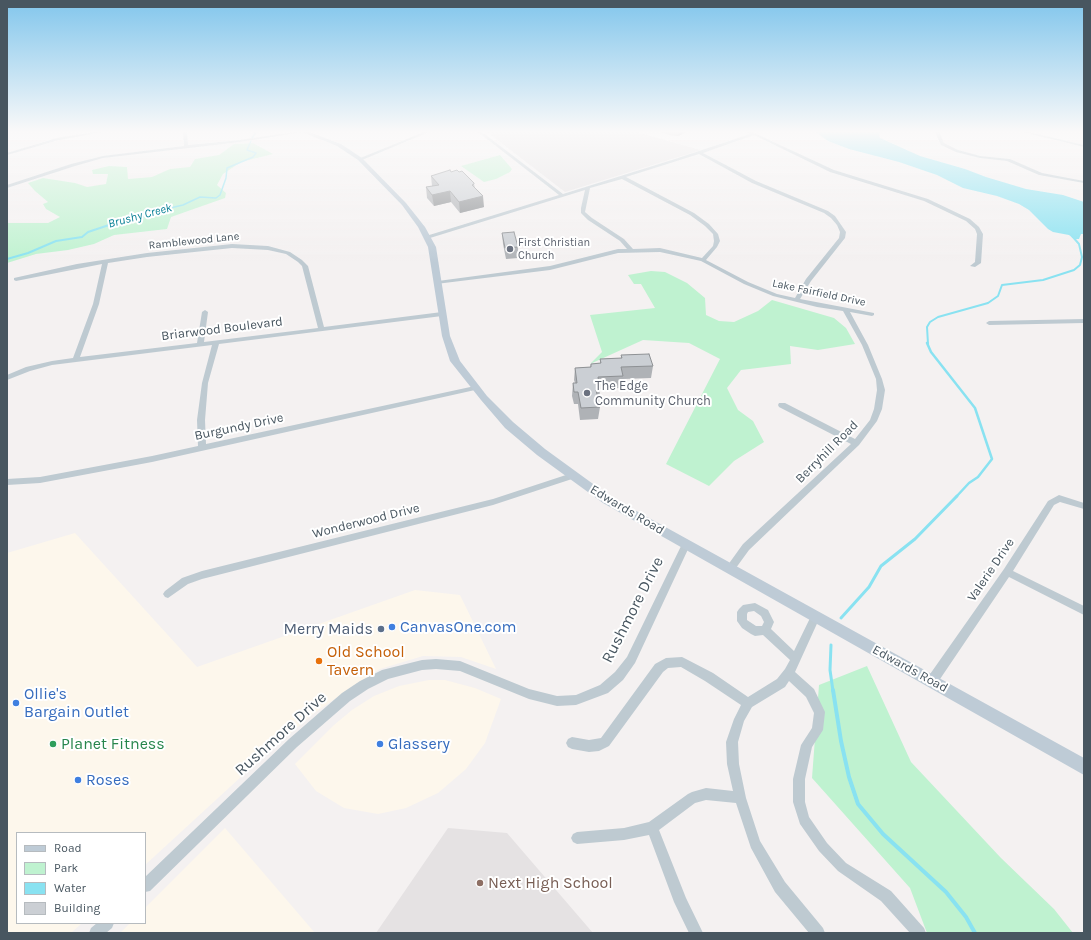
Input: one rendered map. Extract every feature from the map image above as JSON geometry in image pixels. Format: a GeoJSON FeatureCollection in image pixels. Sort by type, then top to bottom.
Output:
{"type":"FeatureCollection","features":[{"type":"Feature","properties":{"kind":"street"},"geometry":{"type":"LineString","coordinates":[[7,187],[41,176]]}},
{"type":"Feature","properties":{"kind":"street","name":"Edwards Road"},"geometry":{"type":"LineString","coordinates":[[376,176],[404,204],[428,237],[432,247],[442,314],[450,351],[461,370],[475,388],[524,439],[572,476],[607,500],[1084,767]]}},
{"type":"Feature","properties":{"kind":"street"},"geometry":{"type":"LineString","coordinates":[[537,176],[562,195]]}},
{"type":"Feature","properties":{"kind":"street"},"geometry":{"type":"LineString","coordinates":[[428,237],[626,176]]}},
{"type":"Feature","properties":{"kind":"street"},"geometry":{"type":"LineString","coordinates":[[743,176],[826,212],[840,225],[843,232],[842,238],[808,280],[797,300]]}},
{"type":"Feature","properties":{"kind":"street"},"geometry":{"type":"LineString","coordinates":[[850,176],[926,200],[972,223],[979,231],[978,263],[973,266]]}},
{"type":"Feature","properties":{"kind":"street"},"geometry":{"type":"LineString","coordinates":[[1051,176],[1084,182]]}},
{"type":"Feature","properties":{"kind":"street"},"geometry":{"type":"LineString","coordinates":[[622,177],[692,214],[707,225],[715,234],[717,241],[704,260]]}},
{"type":"Feature","properties":{"kind":"street"},"geometry":{"type":"LineString","coordinates":[[588,188],[583,212],[590,219],[622,240],[631,250]]}},
{"type":"Feature","properties":{"kind":"street","name":"Ramblewood Lane"},"geometry":{"type":"LineString","coordinates":[[16,279],[147,255],[232,246],[256,246],[283,251],[295,257],[305,266],[322,328]]}},
{"type":"Feature","properties":{"kind":"street","name":"Lake Fairfield Drive"},"geometry":{"type":"LineString","coordinates":[[438,282],[550,268],[604,254],[647,249],[668,251],[704,260],[757,288],[775,295],[845,310],[872,314]]}},
{"type":"Feature","properties":{"kind":"street"},"geometry":{"type":"LineString","coordinates":[[76,360],[96,304],[105,262]]}},
{"type":"Feature","properties":{"kind":"street","name":"Berryhill Road"},"geometry":{"type":"LineString","coordinates":[[730,569],[746,547],[856,443],[873,421],[878,409],[880,383],[865,345],[845,310]]}},
{"type":"Feature","properties":{"kind":"street"},"geometry":{"type":"LineString","coordinates":[[200,344],[206,312]]}},
{"type":"Feature","properties":{"kind":"street","name":"Briarwood Boulevard"},"geometry":{"type":"LineString","coordinates":[[7,378],[45,364],[442,314]]}},
{"type":"Feature","properties":{"kind":"street"},"geometry":{"type":"LineString","coordinates":[[989,323],[1084,321]]}},
{"type":"Feature","properties":{"kind":"street"},"geometry":{"type":"LineString","coordinates":[[202,447],[201,420],[205,383],[216,342]]}},
{"type":"Feature","properties":{"kind":"street","name":"Burgundy Drive"},"geometry":{"type":"LineString","coordinates":[[7,482],[34,481],[152,459],[475,388]]}},
{"type":"Feature","properties":{"kind":"street"},"geometry":{"type":"LineString","coordinates":[[782,404],[856,443]]}},
{"type":"Feature","properties":{"kind":"street","name":"Wonderwood Drive"},"geometry":{"type":"LineString","coordinates":[[168,594],[185,581],[202,575],[493,502],[572,476]]}},
{"type":"Feature","properties":{"kind":"street","name":"Valerie Drive"},"geometry":{"type":"LineString","coordinates":[[932,681],[1007,572],[1051,503],[1059,498],[1084,506]]}},
{"type":"Feature","properties":{"kind":"street","name":"Rushmore Drive"},"geometry":{"type":"LineString","coordinates":[[146,885],[302,735],[346,697],[364,685],[386,674],[422,665],[436,664],[460,666],[529,694],[557,701],[576,700],[604,689],[619,676],[631,660],[686,545]]}},
{"type":"Feature","properties":{"kind":"street"},"geometry":{"type":"LineString","coordinates":[[1007,572],[1084,611]]}},
{"type":"Feature","properties":{"kind":"street"},"geometry":{"type":"LineString","coordinates":[[814,617],[794,658],[789,673],[781,683],[748,703],[739,718],[732,742],[733,764],[740,798],[755,844],[780,887],[818,933]]}},
{"type":"Feature","properties":{"kind":"street"},"geometry":{"type":"LineString","coordinates":[[765,630],[794,658]]}},
{"type":"Feature","properties":{"kind":"street"},"geometry":{"type":"LineString","coordinates":[[572,743],[589,746],[599,745],[605,742],[659,668],[666,663],[682,662],[748,703]]}},
{"type":"Feature","properties":{"kind":"street"},"geometry":{"type":"LineString","coordinates":[[789,673],[810,693],[820,712],[817,730],[807,745],[799,779],[799,802],[804,820],[823,847],[842,867],[886,896],[919,933]]}},
{"type":"Feature","properties":{"kind":"street"},"geometry":{"type":"LineString","coordinates":[[577,838],[624,834],[652,828],[692,798],[706,794],[740,798]]}},
{"type":"Feature","properties":{"kind":"street"},"geometry":{"type":"LineString","coordinates":[[652,828],[681,902],[696,933]]}},
{"type":"Feature","properties":{"kind":"street"},"geometry":{"type":"LineString","coordinates":[[96,933],[106,924]]}},
{"type":"Feature","properties":{"kind":"shaded area"},"geometry":{"type":"Polygon","coordinates":[[[544,176],[617,176],[565,192],[544,176]]]}},
{"type":"Feature","properties":{"kind":"shaded area"},"geometry":{"type":"Polygon","coordinates":[[[75,533],[197,667],[415,590],[460,595],[496,669],[461,657],[423,656],[380,669],[313,714],[267,753],[146,864],[146,832],[16,832],[16,924],[81,924],[71,933],[7,933],[7,553],[75,533]]]}},
{"type":"Feature","properties":{"kind":"shaded area"},"geometry":{"type":"Polygon","coordinates":[[[429,680],[445,680],[475,688],[501,699],[485,743],[466,769],[438,793],[406,808],[378,814],[344,808],[316,791],[295,764],[334,725],[352,710],[374,696],[399,686],[429,680]]]}},
{"type":"Feature","properties":{"kind":"shaded area"},"geometry":{"type":"Polygon","coordinates":[[[225,828],[315,933],[120,933],[129,924],[146,924],[146,907],[225,828]]]}},
{"type":"Feature","properties":{"kind":"shaded area","name":"Next High School"},"geometry":{"type":"Polygon","coordinates":[[[448,828],[507,833],[593,933],[376,933],[448,828]]]}},
{"type":"Feature","properties":{"kind":"green space"},"geometry":{"type":"Polygon","coordinates":[[[108,176],[128,176],[128,179],[222,176],[217,185],[226,193],[225,198],[171,217],[167,229],[114,235],[94,244],[68,250],[36,254],[7,263],[7,223],[48,223],[60,217],[46,209],[43,204],[48,202],[28,183],[43,178],[75,183],[87,187],[106,184],[108,176]]]}},
{"type":"Feature","properties":{"kind":"green space"},"geometry":{"type":"Polygon","coordinates":[[[475,176],[502,176],[496,179],[484,182],[475,176]]]}},
{"type":"Feature","properties":{"kind":"green space"},"geometry":{"type":"Polygon","coordinates":[[[651,271],[665,272],[687,283],[705,298],[706,315],[719,321],[734,322],[758,311],[772,300],[834,318],[846,328],[855,344],[818,350],[790,346],[791,364],[741,370],[727,388],[738,410],[753,421],[764,442],[734,461],[709,486],[666,464],[720,359],[689,343],[643,340],[590,364],[602,352],[590,315],[655,308],[641,284],[634,284],[628,275],[651,271]]]}},
{"type":"Feature","properties":{"kind":"green space"},"geometry":{"type":"Polygon","coordinates":[[[867,666],[911,762],[1001,858],[1054,909],[1073,933],[927,933],[910,888],[812,778],[819,685],[867,666]]]}},
{"type":"Feature","properties":{"kind":"water"},"geometry":{"type":"Polygon","coordinates":[[[939,176],[983,176],[1026,189],[1063,195],[1084,202],[1084,234],[1081,234],[1079,239],[1074,239],[1069,235],[1053,232],[1029,210],[1019,204],[997,196],[963,188],[939,176]]]}},
{"type":"Feature","properties":{"kind":"building"},"geometry":{"type":"Polygon","coordinates":[[[431,176],[467,176],[474,183],[472,185],[483,196],[459,202],[450,191],[432,195],[426,187],[439,185],[431,176]]]}},
{"type":"Feature","properties":{"kind":"building"},"geometry":{"type":"Polygon","coordinates":[[[514,232],[518,247],[505,248],[502,233],[514,232]]]}},
{"type":"Feature","properties":{"kind":"building"},"geometry":{"type":"Polygon","coordinates":[[[649,354],[653,366],[621,367],[623,376],[598,377],[600,390],[596,390],[600,407],[581,408],[578,392],[574,392],[573,383],[577,383],[575,368],[591,367],[591,364],[601,363],[600,359],[622,358],[621,355],[649,354]]]}},
{"type":"Feature","properties":{"kind":"waterway","name":"Brushy Creek"},"geometry":{"type":"LineString","coordinates":[[111,224],[143,217],[153,212],[183,205],[200,197],[216,198],[220,195],[226,176]]}},
{"type":"Feature","properties":{"kind":"waterway","name":"Brushy Creek"},"geometry":{"type":"LineString","coordinates":[[7,259],[28,253],[56,241],[82,237],[88,232],[111,224]]}},
{"type":"Feature","properties":{"kind":"waterway"},"geometry":{"type":"LineString","coordinates":[[928,344],[927,327],[930,322],[938,317],[988,303],[998,296],[1002,285],[1043,280],[1074,270],[1080,265],[1082,257],[1079,244],[1072,236]]}},
{"type":"Feature","properties":{"kind":"waterway"},"geometry":{"type":"LineString","coordinates":[[927,343],[931,352],[975,408],[992,459],[978,477],[969,483],[956,497]]}},
{"type":"Feature","properties":{"kind":"waterway"},"geometry":{"type":"LineString","coordinates":[[841,618],[869,587],[881,566],[915,539],[957,496]]}},
{"type":"Feature","properties":{"kind":"waterway"},"geometry":{"type":"LineString","coordinates":[[831,645],[830,670],[833,691]]}},
{"type":"Feature","properties":{"kind":"waterway"},"geometry":{"type":"LineString","coordinates":[[833,690],[841,741],[849,777],[858,804],[883,834],[946,892],[966,917],[975,933]]}},
{"type":"Feature","properties":{"kind":"place","name":"First Christian Church"},"geometry":{"type":"Point","coordinates":[510,249]}},
{"type":"Feature","properties":{"kind":"place","name":"The Edge Community Church"},"geometry":{"type":"Point","coordinates":[587,393]}},
{"type":"Feature","properties":{"kind":"place","name":"CanvasOne.com"},"geometry":{"type":"Point","coordinates":[392,627]}},
{"type":"Feature","properties":{"kind":"place","name":"Merry Maids"},"geometry":{"type":"Point","coordinates":[381,629]}},
{"type":"Feature","properties":{"kind":"place","name":"Old School Tavern"},"geometry":{"type":"Point","coordinates":[319,661]}},
{"type":"Feature","properties":{"kind":"place","name":"Ollie's Bargain Outlet"},"geometry":{"type":"Point","coordinates":[16,703]}},
{"type":"Feature","properties":{"kind":"place","name":"Planet Fitness"},"geometry":{"type":"Point","coordinates":[53,744]}},
{"type":"Feature","properties":{"kind":"place","name":"Glassery"},"geometry":{"type":"Point","coordinates":[380,744]}},
{"type":"Feature","properties":{"kind":"place","name":"Roses"},"geometry":{"type":"Point","coordinates":[78,780]}},
{"type":"Feature","properties":{"kind":"place","name":"Next High School"},"geometry":{"type":"Point","coordinates":[480,883]}}]}
